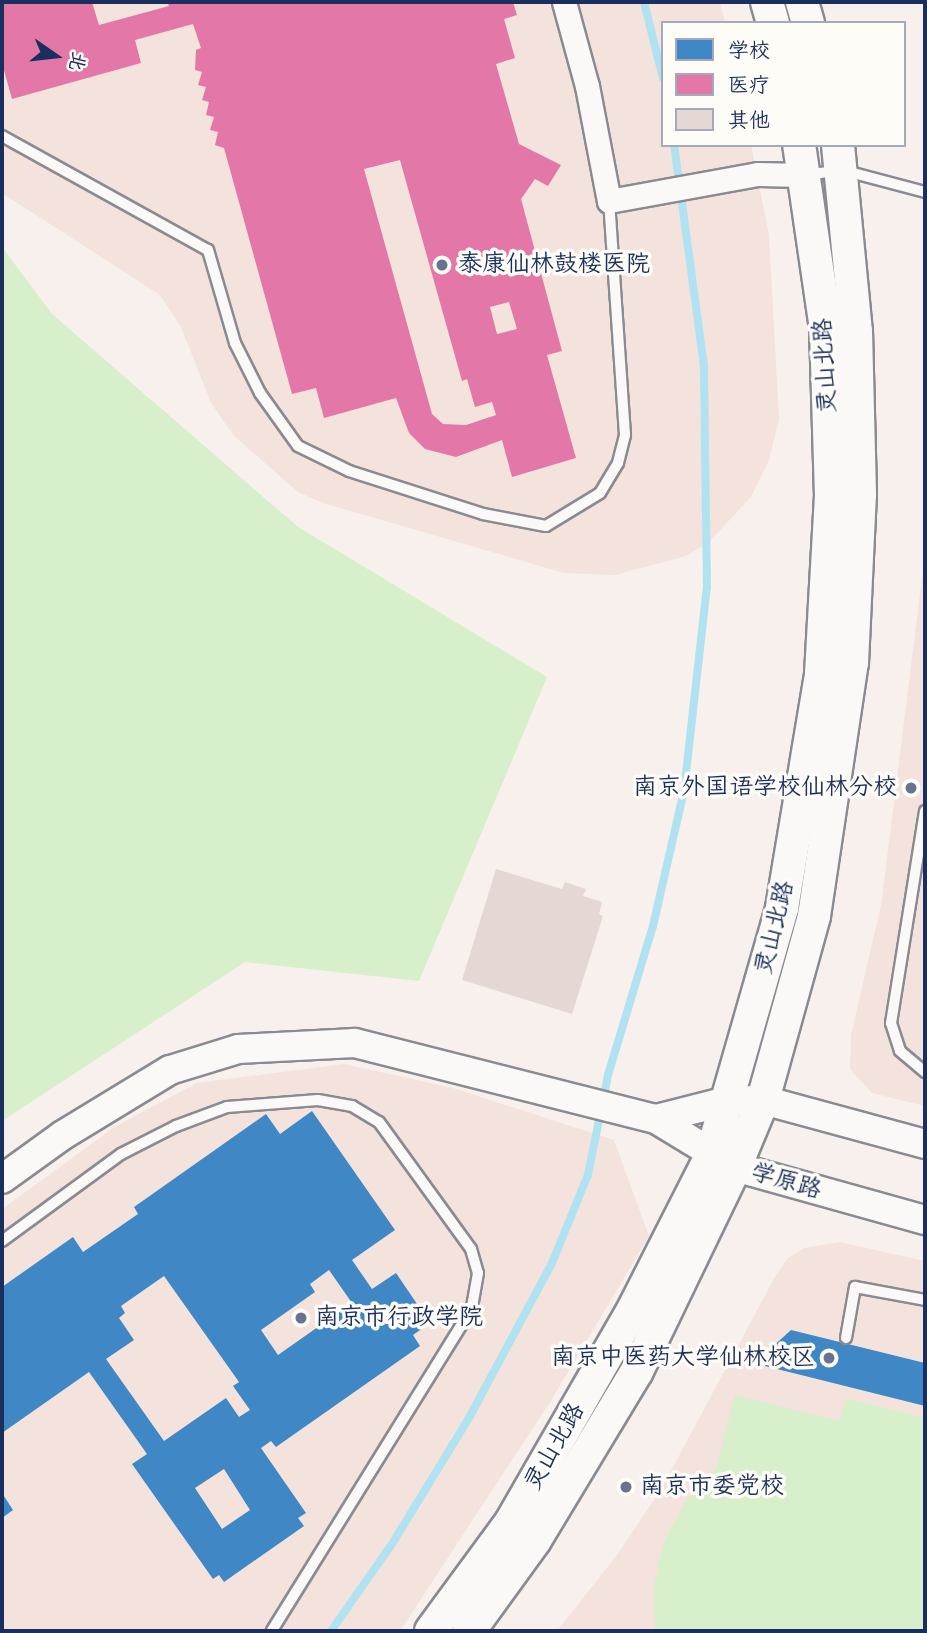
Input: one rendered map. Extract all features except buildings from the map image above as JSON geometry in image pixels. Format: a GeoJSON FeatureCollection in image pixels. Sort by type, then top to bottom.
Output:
{"type":"FeatureCollection","features":[{"type":"Feature","properties":{"kind":"main road"},"geometry":{"type":"LineString","coordinates":[[767,2],[772,21]]}},
{"type":"Feature","properties":{"kind":"main road"},"geometry":{"type":"LineString","coordinates":[[802,2],[807,21]]}},
{"type":"Feature","properties":{"kind":"main road","name":"灵山北路"},"geometry":{"type":"LineString","coordinates":[[431,1631],[512,1522],[635,1306],[762,1100],[814,916],[852,663],[860,494],[856,332],[840,157]]}},
{"type":"Feature","properties":{"kind":"main road","name":"灵山北路"},"geometry":{"type":"LineString","coordinates":[[469,1631],[589,1456],[637,1371],[723,1162],[727,1101],[782,908],[821,674],[831,497],[826,329],[802,160]]}},
{"type":"Feature","properties":{"kind":"street"},"geometry":{"type":"LineString","coordinates":[[564,2],[587,86],[609,201],[758,174],[802,160]]}},
{"type":"Feature","properties":{"kind":"street","name":"学原路"},"geometry":{"type":"LineString","coordinates":[[2,1179],[63,1135],[170,1070],[238,1049],[355,1042],[656,1119],[723,1162],[925,1220]]}},
{"type":"Feature","properties":{"kind":"street","name":"学原路"},"geometry":{"type":"LineString","coordinates":[[656,1119],[727,1101],[762,1100],[925,1144]]}},
{"type":"Feature","properties":{"kind":"lane"},"geometry":{"type":"LineString","coordinates":[[2,136],[208,250],[235,343],[260,393],[298,446],[349,471],[483,514],[546,526],[600,493],[618,463],[625,435],[609,201]]}},
{"type":"Feature","properties":{"kind":"lane"},"geometry":{"type":"LineString","coordinates":[[802,160],[840,157],[925,192]]}},
{"type":"Feature","properties":{"kind":"lane"},"geometry":{"type":"LineString","coordinates":[[925,811],[891,1023],[900,1051],[925,1072]]}},
{"type":"Feature","properties":{"kind":"lane"},"geometry":{"type":"LineString","coordinates":[[2,1241],[121,1154],[176,1126],[227,1107],[318,1100],[352,1106],[379,1122],[457,1228],[476,1261],[478,1286],[472,1308],[272,1631]]}},
{"type":"Feature","properties":{"kind":"lane"},"geometry":{"type":"LineString","coordinates":[[846,1339],[855,1287],[925,1300]]}},
{"type":"Feature","properties":{"kind":"shaded area","name":"泰康仙林鼓楼医院"},"geometry":{"type":"Polygon","coordinates":[[[2,2],[720,2],[725,21],[661,21],[661,147],[751,147],[769,235],[779,419],[769,460],[751,497],[709,542],[686,556],[615,575],[564,573],[323,503],[298,492],[234,436],[211,403],[181,327],[160,295],[2,193],[2,2]]]}},
{"type":"Feature","properties":{"kind":"shaded area","name":"南京外国语学校仙林分校"},"geometry":{"type":"Polygon","coordinates":[[[925,553],[925,1106],[872,1093],[850,1069],[851,1035],[881,905],[925,553]]]}},
{"type":"Feature","properties":{"kind":"shaded area","name":"南京市行政学院"},"geometry":{"type":"Polygon","coordinates":[[[344,1064],[453,1088],[614,1140],[649,1236],[552,1399],[400,1631],[2,1631],[2,1209],[116,1126],[197,1083],[344,1064]]]}},
{"type":"Feature","properties":{"kind":"shaded area","name":"南京中医药大学仙林校区"},"geometry":{"type":"Polygon","coordinates":[[[840,1242],[925,1261],[925,1631],[557,1631],[617,1555],[660,1491],[776,1275],[788,1258],[804,1248],[840,1242]]]}},
{"type":"Feature","properties":{"kind":"green space"},"geometry":{"type":"Polygon","coordinates":[[[2,247],[52,314],[298,527],[547,677],[419,981],[245,962],[2,1121],[2,247]]]}},
{"type":"Feature","properties":{"kind":"green space"},"geometry":{"type":"Polygon","coordinates":[[[735,1395],[840,1421],[846,1398],[925,1418],[925,1631],[655,1631],[654,1585],[664,1542],[685,1502],[716,1469],[735,1395]]]}},
{"type":"Feature","properties":{"kind":"waterway"},"geometry":{"type":"LineString","coordinates":[[644,2],[661,70]]}},
{"type":"Feature","properties":{"kind":"waterway"},"geometry":{"type":"LineString","coordinates":[[331,1631],[392,1544],[470,1416],[552,1263],[588,1175],[608,1075],[653,926],[684,791],[707,587],[704,366],[674,147]]}},
{"type":"Feature","properties":{"kind":"place","name":"泰康仙林鼓楼医院"},"geometry":{"type":"Point","coordinates":[442,265]}},
{"type":"Feature","properties":{"kind":"place","name":"南京外国语学校仙林分校"},"geometry":{"type":"Point","coordinates":[911,788]}},
{"type":"Feature","properties":{"kind":"place","name":"南京市行政学院"},"geometry":{"type":"Point","coordinates":[301,1318]}},
{"type":"Feature","properties":{"kind":"place","name":"南京中医药大学仙林校区"},"geometry":{"type":"Point","coordinates":[829,1358]}},
{"type":"Feature","properties":{"kind":"place","name":"南京市委党校"},"geometry":{"type":"Point","coordinates":[626,1487]}}]}
